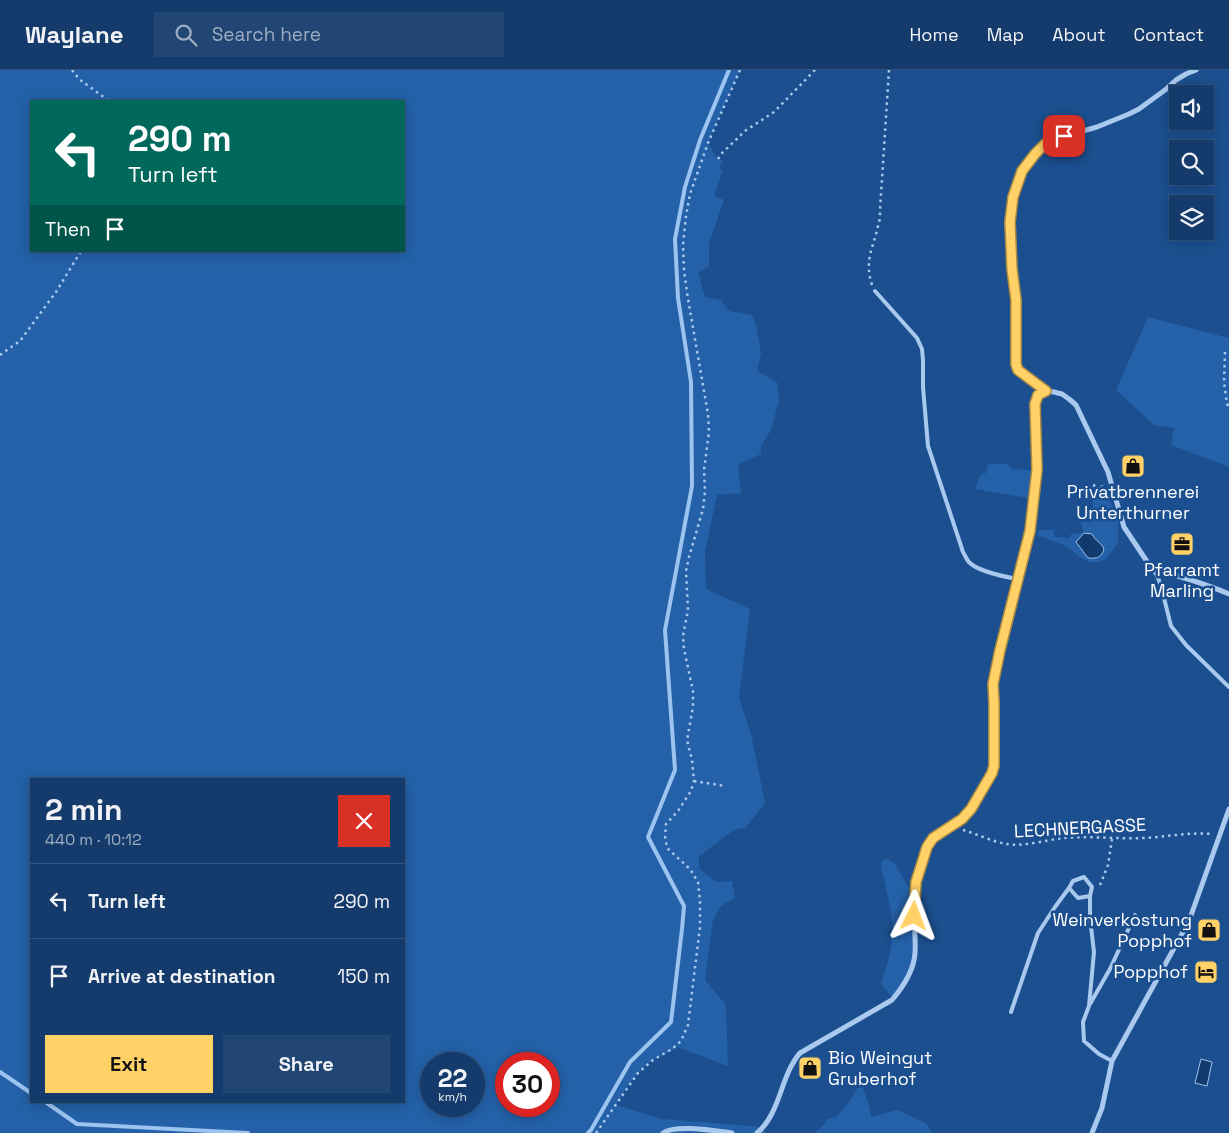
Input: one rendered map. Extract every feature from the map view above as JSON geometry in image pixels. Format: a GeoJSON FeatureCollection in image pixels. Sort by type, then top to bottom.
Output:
{"type":"FeatureCollection","features":[{"type":"Feature","properties":{"kind":"street"},"geometry":{"type":"LineString","coordinates":[[1196,70],[1176,80],[1165,90],[1130,114],[1097,127],[1048,141],[1022,171],[1013,197],[1010,222],[1012,269],[1016,300],[1016,364],[1018,370],[1046,391],[1062,394],[1076,405],[1108,472],[1124,527],[1152,569],[1186,577],[1229,594]]}},
{"type":"Feature","properties":{"kind":"street"},"geometry":{"type":"LineString","coordinates":[[757,1133],[765,1126],[794,1061],[800,1053],[892,1000],[903,988],[910,974],[915,955],[914,916],[916,882],[927,847],[933,838],[962,819],[971,809],[992,773],[994,766],[993,684],[1030,531],[1037,470],[1035,404],[1038,395],[1046,391]]}},
{"type":"Feature","properties":{"kind":"street"},"geometry":{"type":"LineString","coordinates":[[1092,1133],[1102,1108],[1112,1061],[1189,920],[1229,809]]}},
{"type":"Feature","properties":{"kind":"street"},"geometry":{"type":"LineString","coordinates":[[663,1133],[684,1128],[732,1133]]}},
{"type":"Feature","properties":{"kind":"lane"},"geometry":{"type":"LineString","coordinates":[[875,291],[917,338],[922,349],[928,446],[963,552],[970,563],[979,569],[1017,579]]}},
{"type":"Feature","properties":{"kind":"lane"},"geometry":{"type":"LineString","coordinates":[[1152,569],[1160,586],[1171,626],[1186,645],[1229,687]]}},
{"type":"Feature","properties":{"kind":"lane"},"geometry":{"type":"LineString","coordinates":[[1011,1012],[1038,933],[1074,881],[1084,877],[1092,887],[1090,918],[1094,952],[1089,1006]]}},
{"type":"Feature","properties":{"kind":"lane"},"geometry":{"type":"LineString","coordinates":[[1069,888],[1078,898],[1090,896]]}},
{"type":"Feature","properties":{"kind":"lane"},"geometry":{"type":"LineString","coordinates":[[1112,1061],[1099,1054],[1084,1041],[1083,1022],[1089,1006],[1110,969],[1135,915]]}},
{"type":"Feature","properties":{"kind":"path"},"geometry":{"type":"LineString","coordinates":[[72,70],[79,79],[108,100]]}},
{"type":"Feature","properties":{"kind":"path"},"geometry":{"type":"LineString","coordinates":[[596,1133],[638,1073],[681,1041],[688,1025],[700,926],[698,882],[690,869],[667,848],[665,836],[666,824],[678,811],[694,781],[692,760],[687,740],[693,707],[693,691],[683,636],[688,610],[686,571],[703,509],[705,491],[704,470],[709,432],[708,414],[684,271],[683,245],[690,194],[708,143],[740,70]]}},
{"type":"Feature","properties":{"kind":"path"},"geometry":{"type":"LineString","coordinates":[[718,159],[745,131],[774,112],[815,70]]}},
{"type":"Feature","properties":{"kind":"path"},"geometry":{"type":"LineString","coordinates":[[875,291],[868,268],[868,258],[878,226],[880,210],[889,70]]}},
{"type":"Feature","properties":{"kind":"path"},"geometry":{"type":"LineString","coordinates":[[0,356],[20,341],[56,292],[80,252]]}},
{"type":"Feature","properties":{"kind":"path"},"geometry":{"type":"LineString","coordinates":[[1225,352],[1224,382],[1229,407]]}},
{"type":"Feature","properties":{"kind":"path"},"geometry":{"type":"LineString","coordinates":[[1093,485],[1102,489]]}},
{"type":"Feature","properties":{"kind":"path"},"geometry":{"type":"LineString","coordinates":[[694,781],[724,786]]}},
{"type":"Feature","properties":{"kind":"path","name":"LECHNERGASSE"},"geometry":{"type":"LineString","coordinates":[[952,826],[1007,844],[1093,836],[1112,839],[1211,834]]}},
{"type":"Feature","properties":{"kind":"path"},"geometry":{"type":"LineString","coordinates":[[1090,896],[1099,888],[1108,865],[1112,839]]}},
{"type":"Feature","properties":{"kind":"shaded area"},"geometry":{"type":"Polygon","coordinates":[[[0,70],[740,70],[708,143],[718,159],[723,161],[719,169],[723,170],[714,196],[724,200],[709,244],[709,267],[698,272],[705,297],[721,300],[729,311],[752,315],[756,325],[761,353],[757,371],[777,382],[779,401],[771,430],[761,446],[761,454],[738,465],[741,493],[717,495],[705,552],[706,589],[750,609],[739,698],[751,734],[765,803],[745,828],[734,830],[699,856],[699,868],[716,882],[732,881],[735,898],[721,906],[713,920],[705,980],[726,1005],[728,1066],[677,1047],[647,1064],[632,1080],[616,1105],[662,1119],[765,1127],[765,1133],[0,1133],[0,70]]]}},
{"type":"Feature","properties":{"kind":"shaded area"},"geometry":{"type":"Polygon","coordinates":[[[1148,317],[1229,338],[1229,467],[1171,445],[1174,428],[1154,425],[1116,390],[1148,317]]]}},
{"type":"Feature","properties":{"kind":"shaded area"},"geometry":{"type":"Polygon","coordinates":[[[988,464],[1007,464],[1013,469],[1037,470],[1034,499],[975,489],[981,474],[986,473],[988,464]]]}},
{"type":"Feature","properties":{"kind":"shaded area"},"geometry":{"type":"Polygon","coordinates":[[[1105,488],[1118,522],[1118,543],[1107,558],[1100,562],[1089,562],[1078,556],[1068,547],[1037,536],[1038,530],[1053,530],[1055,537],[1070,538],[1071,534],[1084,533],[1081,522],[1093,522],[1093,490],[1105,488]]]}},
{"type":"Feature","properties":{"kind":"shaded area"},"geometry":{"type":"Polygon","coordinates":[[[1084,533],[1092,534],[1103,547],[1103,552],[1099,557],[1088,558],[1076,542],[1084,533]]]}},
{"type":"Feature","properties":{"kind":"shaded area"},"geometry":{"type":"Polygon","coordinates":[[[885,859],[895,864],[915,898],[915,935],[910,974],[893,999],[881,983],[890,953],[892,938],[888,895],[881,868],[882,861],[885,859]]]}},
{"type":"Feature","properties":{"kind":"shaded area"},"geometry":{"type":"Polygon","coordinates":[[[1201,1059],[1212,1062],[1207,1086],[1195,1083],[1201,1059]]]}},
{"type":"Feature","properties":{"kind":"shaded area"},"geometry":{"type":"Polygon","coordinates":[[[857,1088],[863,1088],[871,1117],[897,1110],[926,1123],[932,1133],[815,1133],[827,1119],[837,1116],[850,1101],[857,1088]]]}},
{"type":"Feature","properties":{"kind":"waterway"},"geometry":{"type":"LineString","coordinates":[[588,1133],[630,1062],[671,1022],[684,906],[648,837],[675,770],[665,630],[692,486],[691,382],[678,298],[675,239],[685,187],[700,140],[729,70]]}},
{"type":"Feature","properties":{"kind":"waterway"},"geometry":{"type":"LineString","coordinates":[[0,1072],[30,1092]]}},
{"type":"Feature","properties":{"kind":"waterway"},"geometry":{"type":"LineString","coordinates":[[47,1103],[77,1124],[248,1133]]}},
{"type":"Feature","properties":{"kind":"place","name":"Privatbrennerei Unterthurner"},"geometry":{"type":"Point","coordinates":[1133,466]}},
{"type":"Feature","properties":{"kind":"place","name":"Pfarramt Marling"},"geometry":{"type":"Point","coordinates":[1182,544]}},
{"type":"Feature","properties":{"kind":"place","name":"Weinverkostung Popphof"},"geometry":{"type":"Point","coordinates":[1209,930]}},
{"type":"Feature","properties":{"kind":"place","name":"Popphof"},"geometry":{"type":"Point","coordinates":[1206,972]}},
{"type":"Feature","properties":{"kind":"place","name":"Bio Weingut Gruberhof"},"geometry":{"type":"Point","coordinates":[810,1068]}},
{"type":"Feature","properties":{"kind":"route"},"geometry":{"type":"LineString","coordinates":[[914,916],[916,882],[927,847],[933,838],[962,819],[971,809],[992,773],[994,766],[993,684],[1017,579],[1029,539],[1037,470],[1035,404],[1038,395],[1046,391],[1018,370],[1016,364],[1016,300],[1012,269],[1010,222],[1013,197],[1022,171],[1048,141],[1064,136]]}}]}
